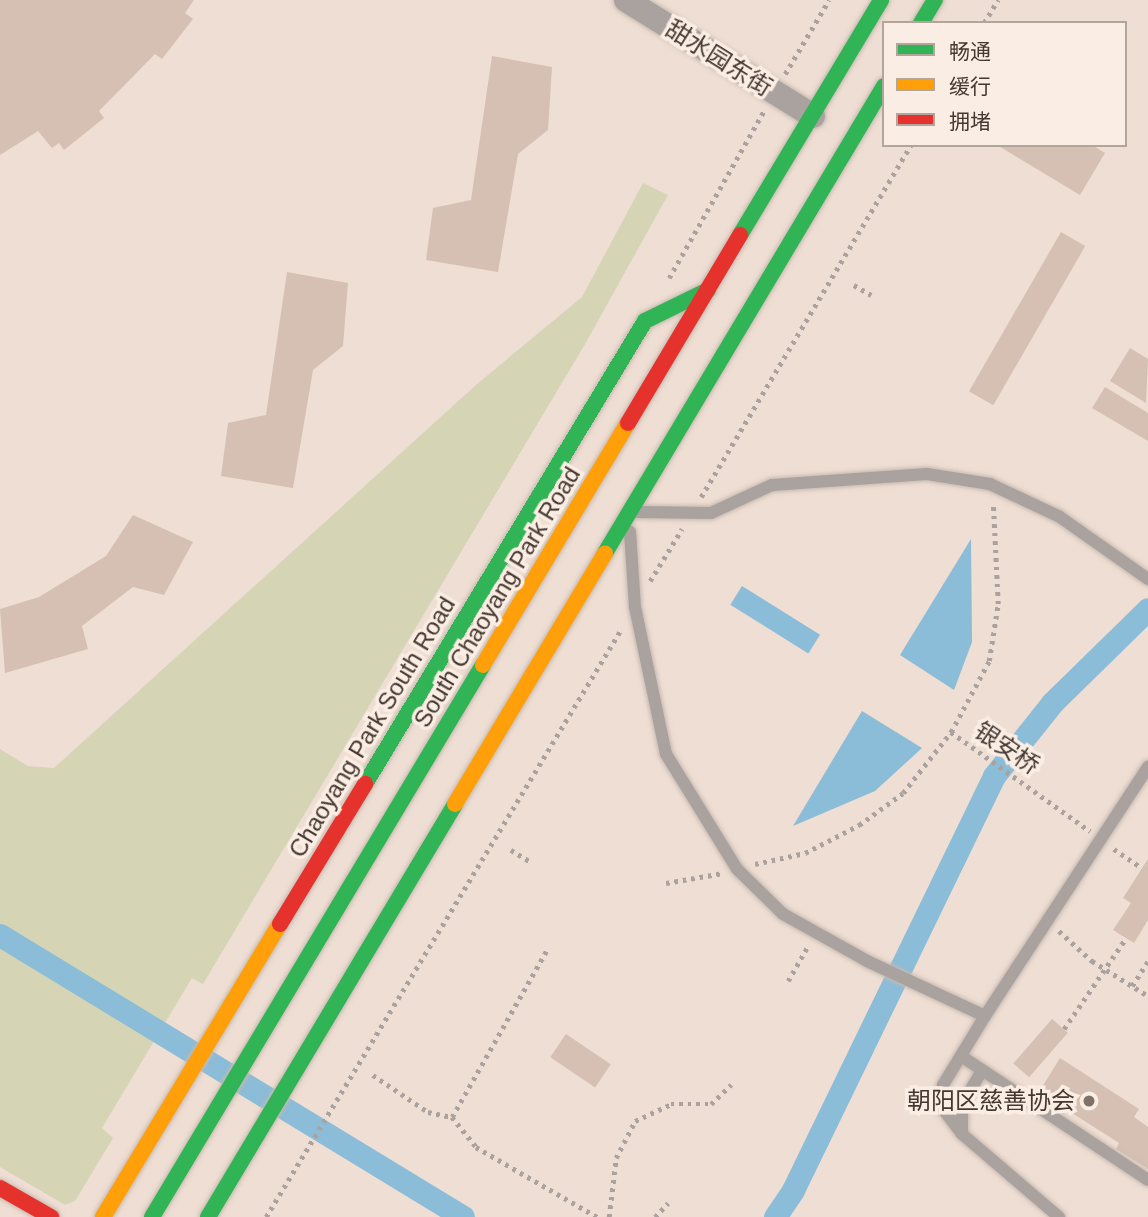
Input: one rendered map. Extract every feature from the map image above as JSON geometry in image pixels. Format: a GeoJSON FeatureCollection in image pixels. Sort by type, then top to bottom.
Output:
{"type":"FeatureCollection","features":[{"type":"Feature","properties":{"kind":"main road","name":"South Chaoyang Park Road"},"geometry":{"type":"LineString","coordinates":[[152,1217],[881,0]]}},
{"type":"Feature","properties":{"kind":"main road"},"geometry":{"type":"LineString","coordinates":[[922,21],[935,0]]}},
{"type":"Feature","properties":{"kind":"main road"},"geometry":{"type":"LineString","coordinates":[[208,1217],[882,89]]}},
{"type":"Feature","properties":{"kind":"main road","name":"Chaoyang Park South Road"},"geometry":{"type":"LineString","coordinates":[[103,1217],[645,321],[708,290]]}},
{"type":"Feature","properties":{"kind":"main road"},"geometry":{"type":"LineString","coordinates":[[0,1188],[45,1215]]}},
{"type":"Feature","properties":{"kind":"street","name":"甜水园东街"},"geometry":{"type":"LineString","coordinates":[[626,0],[813,116]]}},
{"type":"Feature","properties":{"kind":"lane"},"geometry":{"type":"LineString","coordinates":[[985,1016],[867,961],[783,914],[737,869],[666,754],[635,607],[629,512],[711,513],[772,485],[844,476],[927,474],[990,484],[1060,517],[1134,564],[1148,579]]}},
{"type":"Feature","properties":{"kind":"lane"},"geometry":{"type":"LineString","coordinates":[[1059,1217],[962,1135],[940,1105],[943,1085],[1148,767]]}},
{"type":"Feature","properties":{"kind":"lane"},"geometry":{"type":"LineString","coordinates":[[961,1056],[1148,1180]]}},
{"type":"Feature","properties":{"kind":"lane"},"geometry":{"type":"LineString","coordinates":[[962,1135],[962,1104],[982,1071]]}},
{"type":"Feature","properties":{"kind":"path"},"geometry":{"type":"LineString","coordinates":[[665,285],[829,0]]}},
{"type":"Feature","properties":{"kind":"path"},"geometry":{"type":"LineString","coordinates":[[985,21],[998,0]]}},
{"type":"Feature","properties":{"kind":"path"},"geometry":{"type":"LineString","coordinates":[[854,285],[871,295]]}},
{"type":"Feature","properties":{"kind":"path"},"geometry":{"type":"LineString","coordinates":[[666,883],[805,853],[859,825],[902,793],[951,732],[989,661],[999,546],[990,484]]}},
{"type":"Feature","properties":{"kind":"path","name":"银安桥"},"geometry":{"type":"LineString","coordinates":[[951,732],[1044,794]]}},
{"type":"Feature","properties":{"kind":"path"},"geometry":{"type":"LineString","coordinates":[[511,850],[529,861]]}},
{"type":"Feature","properties":{"kind":"path"},"geometry":{"type":"LineString","coordinates":[[1048,920],[1107,971],[1148,996]]}},
{"type":"Feature","properties":{"kind":"path"},"geometry":{"type":"LineString","coordinates":[[788,981],[815,932]]}},
{"type":"Feature","properties":{"kind":"path"},"geometry":{"type":"LineString","coordinates":[[1064,1029],[1107,971],[1126,938]]}},
{"type":"Feature","properties":{"kind":"path"},"geometry":{"type":"LineString","coordinates":[[452,1116],[548,948]]}},
{"type":"Feature","properties":{"kind":"path"},"geometry":{"type":"LineString","coordinates":[[1132,986],[1148,961]]}},
{"type":"Feature","properties":{"kind":"path"},"geometry":{"type":"LineString","coordinates":[[266,1217],[352,1075]]}},
{"type":"Feature","properties":{"kind":"path"},"geometry":{"type":"LineString","coordinates":[[373,1075],[428,1112],[452,1116],[476,1147],[597,1217]]}},
{"type":"Feature","properties":{"kind":"path"},"geometry":{"type":"LineString","coordinates":[[609,1217],[616,1158],[635,1121],[671,1104],[711,1104],[731,1085]]}},
{"type":"Feature","properties":{"kind":"path"},"geometry":{"type":"LineString","coordinates":[[655,1217],[668,1203]]}},
{"type":"Feature","properties":{"kind":"green space"},"geometry":{"type":"Polygon","coordinates":[[[643,183],[668,195],[584,346],[203,984],[192,978],[102,1128],[113,1138],[75,1201],[65,1205],[0,1167],[0,749],[28,766],[54,768],[477,384],[582,297],[643,183]]]}},
{"type":"Feature","properties":{"kind":"water"},"geometry":{"type":"Polygon","coordinates":[[[971,539],[972,642],[954,690],[900,655],[971,539]]]}},
{"type":"Feature","properties":{"kind":"water"},"geometry":{"type":"Polygon","coordinates":[[[742,586],[820,635],[808,653],[730,605],[742,586]]]}},
{"type":"Feature","properties":{"kind":"water"},"geometry":{"type":"Polygon","coordinates":[[[862,711],[922,748],[875,791],[793,826],[862,711]]]}},
{"type":"Feature","properties":{"kind":"building"},"geometry":{"type":"Polygon","coordinates":[[[0,0],[194,0],[185,13],[193,19],[162,59],[155,54],[99,111],[104,118],[64,150],[59,143],[52,148],[38,131],[0,155],[0,0]]]}},
{"type":"Feature","properties":{"kind":"building"},"geometry":{"type":"Polygon","coordinates":[[[492,56],[552,67],[548,130],[518,154],[498,272],[426,260],[433,208],[471,200],[492,56]]]}},
{"type":"Feature","properties":{"kind":"building"},"geometry":{"type":"Polygon","coordinates":[[[1000,147],[1095,147],[1105,153],[1080,195],[1000,147]]]}},
{"type":"Feature","properties":{"kind":"building"},"geometry":{"type":"Polygon","coordinates":[[[1061,232],[1085,246],[993,405],[969,391],[1061,232]]]}},
{"type":"Feature","properties":{"kind":"building"},"geometry":{"type":"Polygon","coordinates":[[[287,272],[348,283],[343,346],[313,370],[293,488],[221,476],[228,423],[266,415],[287,272]]]}},
{"type":"Feature","properties":{"kind":"building"},"geometry":{"type":"Polygon","coordinates":[[[1130,348],[1148,359],[1146,403],[1110,381],[1130,348]]]}},
{"type":"Feature","properties":{"kind":"building"},"geometry":{"type":"Polygon","coordinates":[[[1105,387],[1148,413],[1148,441],[1092,408],[1105,387]]]}},
{"type":"Feature","properties":{"kind":"building"},"geometry":{"type":"Polygon","coordinates":[[[133,515],[193,542],[164,595],[133,587],[82,626],[88,649],[5,673],[0,609],[39,597],[106,556],[133,515]]]}},
{"type":"Feature","properties":{"kind":"building"},"geometry":{"type":"Polygon","coordinates":[[[1148,859],[1148,920],[1134,943],[1113,930],[1131,903],[1123,898],[1148,859]]]}},
{"type":"Feature","properties":{"kind":"building"},"geometry":{"type":"Polygon","coordinates":[[[1052,1019],[1068,1033],[1029,1077],[1013,1064],[1052,1019]]]}},
{"type":"Feature","properties":{"kind":"building"},"geometry":{"type":"Polygon","coordinates":[[[566,1034],[611,1064],[595,1087],[550,1057],[566,1034]]]}},
{"type":"Feature","properties":{"kind":"building","name":"朝阳区慈善协会"},"geometry":{"type":"Polygon","coordinates":[[[1060,1058],[1139,1109],[1134,1117],[1148,1127],[1148,1169],[1116,1149],[1119,1143],[1039,1092],[1060,1058]]]}},
{"type":"Feature","properties":{"kind":"waterway"},"geometry":{"type":"LineString","coordinates":[[775,1217],[793,1190],[994,776],[1052,703],[1148,609]]}},
{"type":"Feature","properties":{"kind":"waterway"},"geometry":{"type":"LineString","coordinates":[[0,935],[463,1217]]}},
{"type":"Feature","properties":{"kind":"traffic: fast"},"geometry":{"type":"LineString","coordinates":[[740,235],[881,0]]}},
{"type":"Feature","properties":{"kind":"traffic: fast"},"geometry":{"type":"LineString","coordinates":[[922,21],[935,0]]}},
{"type":"Feature","properties":{"kind":"traffic: fast"},"geometry":{"type":"LineString","coordinates":[[605,553],[882,89]]}},
{"type":"Feature","properties":{"kind":"traffic: fast"},"geometry":{"type":"LineString","coordinates":[[365,784],[645,321],[708,290]]}},
{"type":"Feature","properties":{"kind":"traffic: fast"},"geometry":{"type":"LineString","coordinates":[[152,1217],[483,665]]}},
{"type":"Feature","properties":{"kind":"traffic: fast"},"geometry":{"type":"LineString","coordinates":[[208,1217],[455,804]]}},
{"type":"Feature","properties":{"kind":"traffic: slow"},"geometry":{"type":"LineString","coordinates":[[483,665],[628,423]]}},
{"type":"Feature","properties":{"kind":"traffic: slow"},"geometry":{"type":"LineString","coordinates":[[455,804],[605,553]]}},
{"type":"Feature","properties":{"kind":"traffic: slow"},"geometry":{"type":"LineString","coordinates":[[103,1217],[280,924]]}},
{"type":"Feature","properties":{"kind":"traffic: jam"},"geometry":{"type":"LineString","coordinates":[[628,423],[740,235]]}},
{"type":"Feature","properties":{"kind":"traffic: jam"},"geometry":{"type":"LineString","coordinates":[[280,924],[365,784]]}},
{"type":"Feature","properties":{"kind":"traffic: jam"},"geometry":{"type":"LineString","coordinates":[[0,1188],[51,1217]]}},
{"type":"Feature","properties":{"kind":"place","name":"朝阳区慈善协会"},"geometry":{"type":"Point","coordinates":[1089,1101]}}]}
